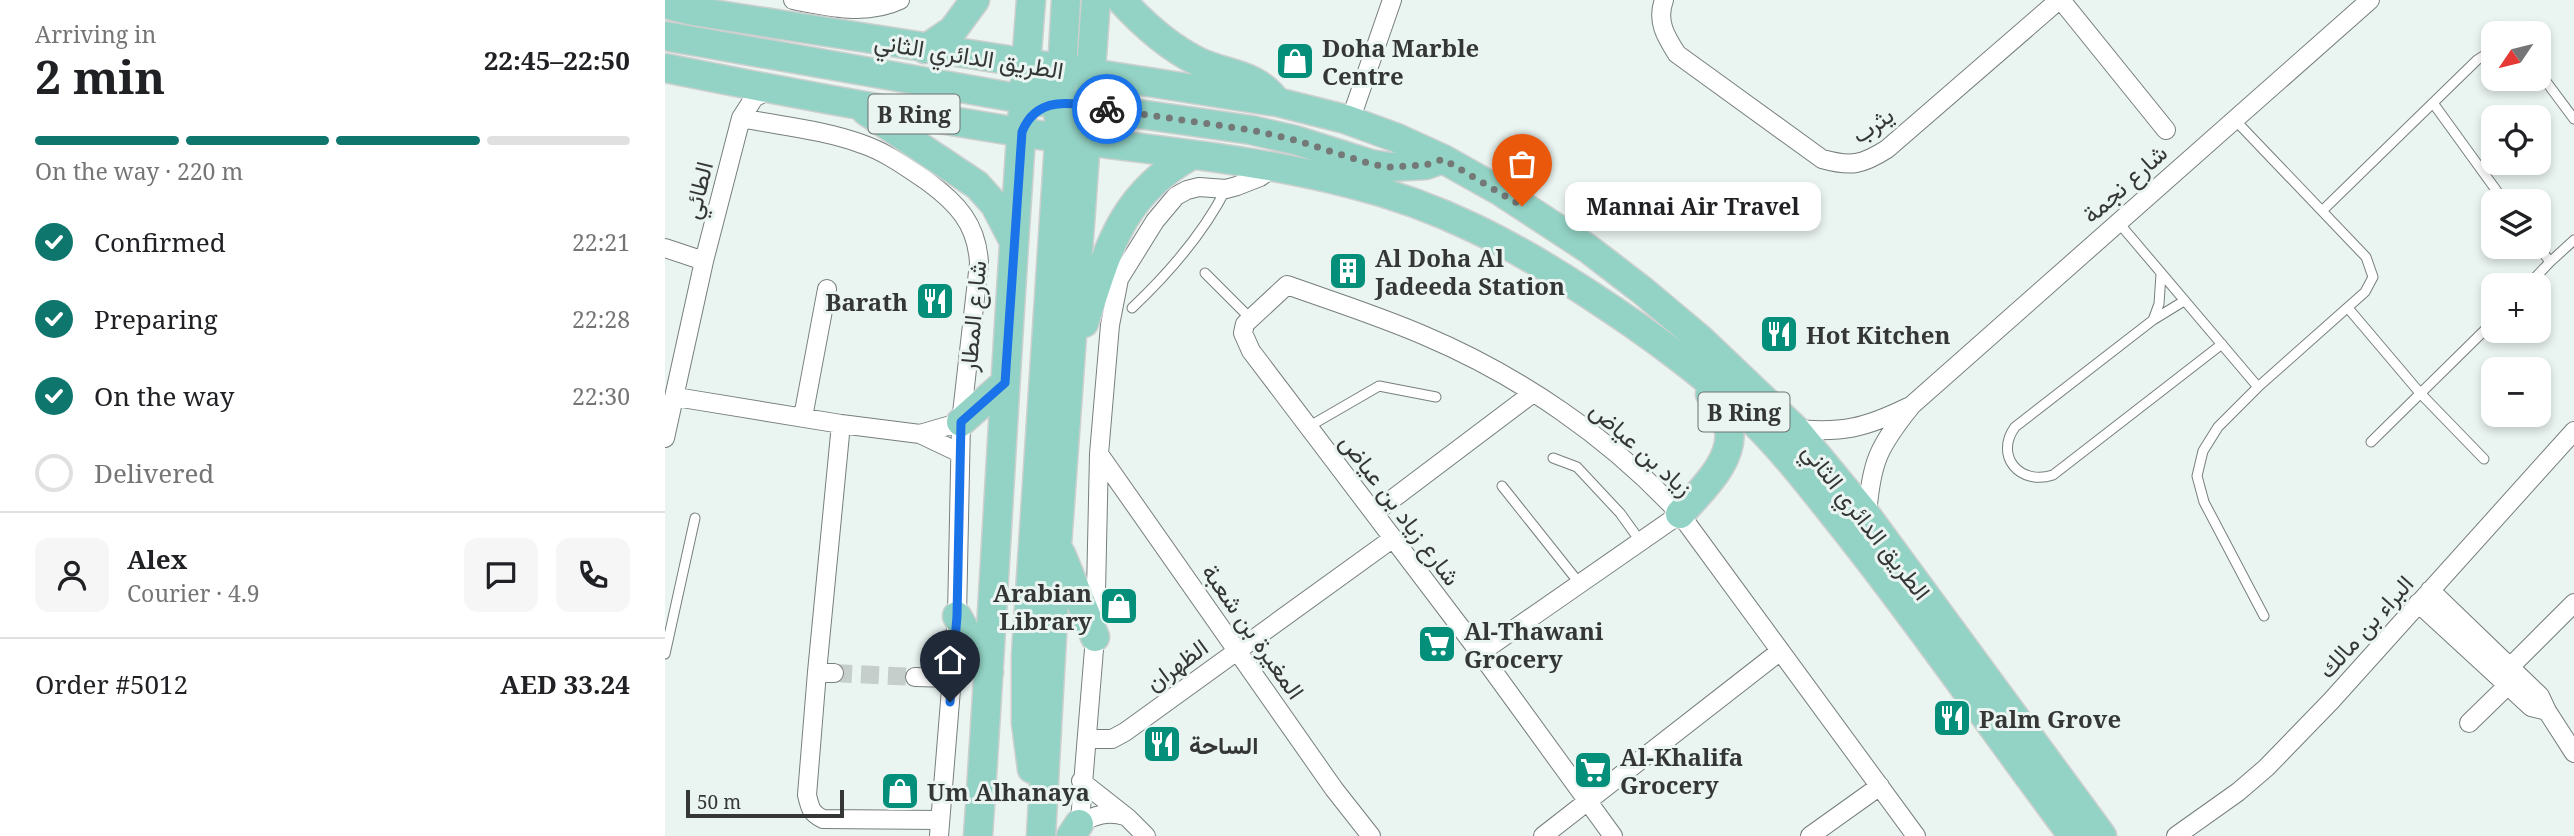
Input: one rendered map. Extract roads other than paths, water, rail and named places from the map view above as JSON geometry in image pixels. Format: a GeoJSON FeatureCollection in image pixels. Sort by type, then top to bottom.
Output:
{"type":"FeatureCollection","features":[{"type":"Feature","properties":{"kind":"main road"},"geometry":{"type":"LineString","coordinates":[[925,49],[953,30],[975,0]]}},
{"type":"Feature","properties":{"kind":"main road","name":"شارع المطار"},"geometry":{"type":"LineString","coordinates":[[978,836],[1013,240],[1031,0]]}},
{"type":"Feature","properties":{"kind":"main road"},"geometry":{"type":"LineString","coordinates":[[1041,833],[1057,545],[1071,365],[1073,139],[1064,102],[1062,70],[1066,0]]}},
{"type":"Feature","properties":{"kind":"main road"},"geometry":{"type":"LineString","coordinates":[[1022,132],[1035,113],[1064,102],[1091,75],[1096,0]]}},
{"type":"Feature","properties":{"kind":"main road"},"geometry":{"type":"LineString","coordinates":[[1121,0],[1176,48],[1216,69],[1256,81],[1268,90],[1277,102]]}},
{"type":"Feature","properties":{"kind":"main road","name":"الطريق الدائري الثاني"},"geometry":{"type":"LineString","coordinates":[[665,4],[925,49],[1277,102],[1350,121],[1397,138],[1443,159],[1500,191],[1587,248],[1699,338],[1795,429],[1867,516],[2102,836]]}},
{"type":"Feature","properties":{"kind":"main road"},"geometry":{"type":"LineString","coordinates":[[665,36],[1024,100],[1064,102],[1251,130],[1389,167],[1426,165],[1443,159]]}},
{"type":"Feature","properties":{"kind":"main road"},"geometry":{"type":"LineString","coordinates":[[1026,65],[1044,76],[1064,102]]}},
{"type":"Feature","properties":{"kind":"main road","name":"الطريق الدائري الثاني"},"geometry":{"type":"LineString","coordinates":[[665,68],[770,89],[1022,132],[1274,167],[1355,184],[1424,206],[1500,240],[1625,317],[1682,359],[1746,415],[1804,478],[1873,564],[2052,824],[2073,836]]}},
{"type":"Feature","properties":{"kind":"main road"},"geometry":{"type":"LineString","coordinates":[[855,103],[977,185],[1001,214],[1013,240]]}},
{"type":"Feature","properties":{"kind":"main road"},"geometry":{"type":"LineString","coordinates":[[1041,833],[1027,723],[1026,655],[1073,139]]}},
{"type":"Feature","properties":{"kind":"main road"},"geometry":{"type":"LineString","coordinates":[[1071,365],[1105,257],[1123,220],[1155,179],[1192,155]]}},
{"type":"Feature","properties":{"kind":"main road"},"geometry":{"type":"LineString","coordinates":[[1680,514],[1711,482],[1724,459],[1729,441],[1728,423],[1709,391],[1682,359]]}},
{"type":"Feature","properties":{"kind":"main road"},"geometry":{"type":"LineString","coordinates":[[961,422],[1005,383]]}},
{"type":"Feature","properties":{"kind":"main road"},"geometry":{"type":"LineString","coordinates":[[1057,545],[1095,636]]}},
{"type":"Feature","properties":{"kind":"main road"},"geometry":{"type":"LineString","coordinates":[[957,616],[989,672]]}},
{"type":"Feature","properties":{"kind":"street"},"geometry":{"type":"LineString","coordinates":[[793,0],[831,8],[868,9],[900,0]]}},
{"type":"Feature","properties":{"kind":"street"},"geometry":{"type":"LineString","coordinates":[[1350,121],[1392,0]]}},
{"type":"Feature","properties":{"kind":"street","name":"يثرب"},"geometry":{"type":"LineString","coordinates":[[1664,0],[1661,8],[1663,34],[1677,54],[1822,159],[1839,164],[1857,165],[1887,149],[2060,0],[2167,130]]}},
{"type":"Feature","properties":{"kind":"street","name":"شارع نجمة"},"geometry":{"type":"LineString","coordinates":[[1867,516],[1872,468],[1881,448],[1912,405],[2370,0]]}},
{"type":"Feature","properties":{"kind":"street","name":"الطائي"},"geometry":{"type":"LineString","coordinates":[[665,438],[741,118],[754,98],[770,89]]}},
{"type":"Feature","properties":{"kind":"street","name":"شارع المطار"},"geometry":{"type":"LineString","coordinates":[[741,118],[840,137],[883,153],[941,191],[966,216],[976,239],[979,263],[961,422],[957,616],[940,828]]}},
{"type":"Feature","properties":{"kind":"street"},"geometry":{"type":"LineString","coordinates":[[1076,832],[1095,636],[1099,454],[1110,325],[1119,279],[1155,221],[1176,196],[1199,187],[1226,189],[1249,182],[1274,167]]}},
{"type":"Feature","properties":{"kind":"street"},"geometry":{"type":"LineString","coordinates":[[665,248],[705,261]]}},
{"type":"Feature","properties":{"kind":"street","name":"زياد بن عياض"},"geometry":{"type":"LineString","coordinates":[[1250,318],[1287,285],[1423,335],[1483,364],[1580,422],[1652,483],[1680,514],[1916,836]]}},
{"type":"Feature","properties":{"kind":"street"},"geometry":{"type":"LineString","coordinates":[[803,417],[827,289]]}},
{"type":"Feature","properties":{"kind":"street","name":"شارع زياد بن عياض"},"geometry":{"type":"LineString","coordinates":[[1250,318],[1245,324],[1244,340],[1480,653],[1613,836]]}},
{"type":"Feature","properties":{"kind":"street"},"geometry":{"type":"LineString","coordinates":[[1374,513],[1533,393]]}},
{"type":"Feature","properties":{"kind":"street"},"geometry":{"type":"LineString","coordinates":[[676,397],[841,424],[920,433],[960,453]]}},
{"type":"Feature","properties":{"kind":"street","name":"شارع نجمة"},"geometry":{"type":"LineString","coordinates":[[1795,429],[1831,432],[1853,428],[1912,405]]}},
{"type":"Feature","properties":{"kind":"street"},"geometry":{"type":"LineString","coordinates":[[920,433],[961,422]]}},
{"type":"Feature","properties":{"kind":"street"},"geometry":{"type":"LineString","coordinates":[[841,424],[826,672],[807,795],[810,808],[823,819],[940,828]]}},
{"type":"Feature","properties":{"kind":"street","name":"البراء بن مالك"},"geometry":{"type":"LineString","coordinates":[[2176,836],[2238,792],[2266,768],[2331,701],[2574,431]]}},
{"type":"Feature","properties":{"kind":"street","name":"المغيرة بن شعبة"},"geometry":{"type":"LineString","coordinates":[[1099,454],[1334,789],[1371,836]]}},
{"type":"Feature","properties":{"kind":"street"},"geometry":{"type":"LineString","coordinates":[[1480,653],[1680,514]]}},
{"type":"Feature","properties":{"kind":"street","name":"الظهران"},"geometry":{"type":"LineString","coordinates":[[1087,739],[1112,739],[1125,732],[1392,539]]}},
{"type":"Feature","properties":{"kind":"street"},"geometry":{"type":"LineString","coordinates":[[2424,597],[2510,667],[2540,696],[2574,753]]}},
{"type":"Feature","properties":{"kind":"street"},"geometry":{"type":"LineString","coordinates":[[2424,597],[2507,686],[2531,707],[2547,711]]}},
{"type":"Feature","properties":{"kind":"street"},"geometry":{"type":"LineString","coordinates":[[2510,667],[2574,603]]}},
{"type":"Feature","properties":{"kind":"street"},"geometry":{"type":"LineString","coordinates":[[1543,836],[1779,652]]}},
{"type":"Feature","properties":{"kind":"street"},"geometry":{"type":"LineString","coordinates":[[915,677],[951,678]]}},
{"type":"Feature","properties":{"kind":"street"},"geometry":{"type":"LineString","coordinates":[[2469,723],[2507,686]]}},
{"type":"Feature","properties":{"kind":"street"},"geometry":{"type":"LineString","coordinates":[[1081,780],[1146,836]]}},
{"type":"Feature","properties":{"kind":"street"},"geometry":{"type":"LineString","coordinates":[[1811,836],[1880,786]]}},
{"type":"Feature","properties":{"kind":"street"},"geometry":{"type":"LineString","coordinates":[[1076,832],[1091,817],[1103,813],[1128,818]]}},
{"type":"Feature","properties":{"kind":"lane"},"geometry":{"type":"LineString","coordinates":[[2323,210],[2481,57]]}},
{"type":"Feature","properties":{"kind":"lane"},"geometry":{"type":"LineString","coordinates":[[2551,88],[2574,119]]}},
{"type":"Feature","properties":{"kind":"lane"},"geometry":{"type":"LineString","coordinates":[[2433,103],[2495,189]]}},
{"type":"Feature","properties":{"kind":"lane"},"geometry":{"type":"LineString","coordinates":[[2234,118],[2366,257],[2373,278],[2365,292],[2258,387],[2218,427],[2203,451],[2197,476],[2204,502],[2264,616]]}},
{"type":"Feature","properties":{"kind":"lane"},"geometry":{"type":"LineString","coordinates":[[1132,308],[1161,281],[1183,254],[1216,208],[1226,189]]}},
{"type":"Feature","properties":{"kind":"lane"},"geometry":{"type":"LineString","coordinates":[[2117,222],[2258,387]]}},
{"type":"Feature","properties":{"kind":"lane"},"geometry":{"type":"LineString","coordinates":[[2539,273],[2574,240]]}},
{"type":"Feature","properties":{"kind":"lane"},"geometry":{"type":"LineString","coordinates":[[1205,273],[1250,318]]}},
{"type":"Feature","properties":{"kind":"lane"},"geometry":{"type":"LineString","coordinates":[[2154,320],[2161,293],[2161,274]]}},
{"type":"Feature","properties":{"kind":"lane"},"geometry":{"type":"LineString","coordinates":[[2184,301],[2154,320],[2015,427],[2007,446],[2009,457],[2020,473],[2035,479],[2053,475],[2221,344]]}},
{"type":"Feature","properties":{"kind":"lane"},"geometry":{"type":"LineString","coordinates":[[2348,308],[2420,393],[2484,459]]}},
{"type":"Feature","properties":{"kind":"lane"},"geometry":{"type":"LineString","coordinates":[[2371,442],[2481,334]]}},
{"type":"Feature","properties":{"kind":"lane"},"geometry":{"type":"LineString","coordinates":[[1308,427],[1379,386],[1436,397]]}},
{"type":"Feature","properties":{"kind":"lane"},"geometry":{"type":"LineString","coordinates":[[1553,458],[1577,467],[1620,513],[1641,542]]}},
{"type":"Feature","properties":{"kind":"lane"},"geometry":{"type":"LineString","coordinates":[[1502,486],[1580,584]]}},
{"type":"Feature","properties":{"kind":"lane"},"geometry":{"type":"LineString","coordinates":[[665,654],[695,518]]}},
{"type":"Feature","properties":{"kind":"tunnel"},"geometry":{"type":"LineString","coordinates":[[834,673],[915,677]]}},
{"type":"Feature","properties":{"kind":"place","name":"Doha Marble Centre"},"geometry":{"type":"Point","coordinates":[1295,61]}},
{"type":"Feature","properties":{"kind":"place","name":"Mannai Air Travel"},"geometry":{"type":"Point","coordinates":[1522,206]}},
{"type":"Feature","properties":{"kind":"place","name":"Al Doha Al Jadeeda Station"},"geometry":{"type":"Point","coordinates":[1348,271]}},
{"type":"Feature","properties":{"kind":"place","name":"Barath"},"geometry":{"type":"Point","coordinates":[935,301]}},
{"type":"Feature","properties":{"kind":"place","name":"Hot Kitchen"},"geometry":{"type":"Point","coordinates":[1779,334]}},
{"type":"Feature","properties":{"kind":"place","name":"Arabian Library"},"geometry":{"type":"Point","coordinates":[1119,606]}},
{"type":"Feature","properties":{"kind":"place","name":"Al-Thawani Grocery"},"geometry":{"type":"Point","coordinates":[1437,644]}},
{"type":"Feature","properties":{"kind":"place","name":"Palm Grove"},"geometry":{"type":"Point","coordinates":[1952,718]}},
{"type":"Feature","properties":{"kind":"place","name":"الساحة"},"geometry":{"type":"Point","coordinates":[1162,744]}},
{"type":"Feature","properties":{"kind":"place","name":"Al-Khalifa Grocery"},"geometry":{"type":"Point","coordinates":[1593,770]}},
{"type":"Feature","properties":{"kind":"place","name":"Um Alhanaya"},"geometry":{"type":"Point","coordinates":[900,791]}}]}
